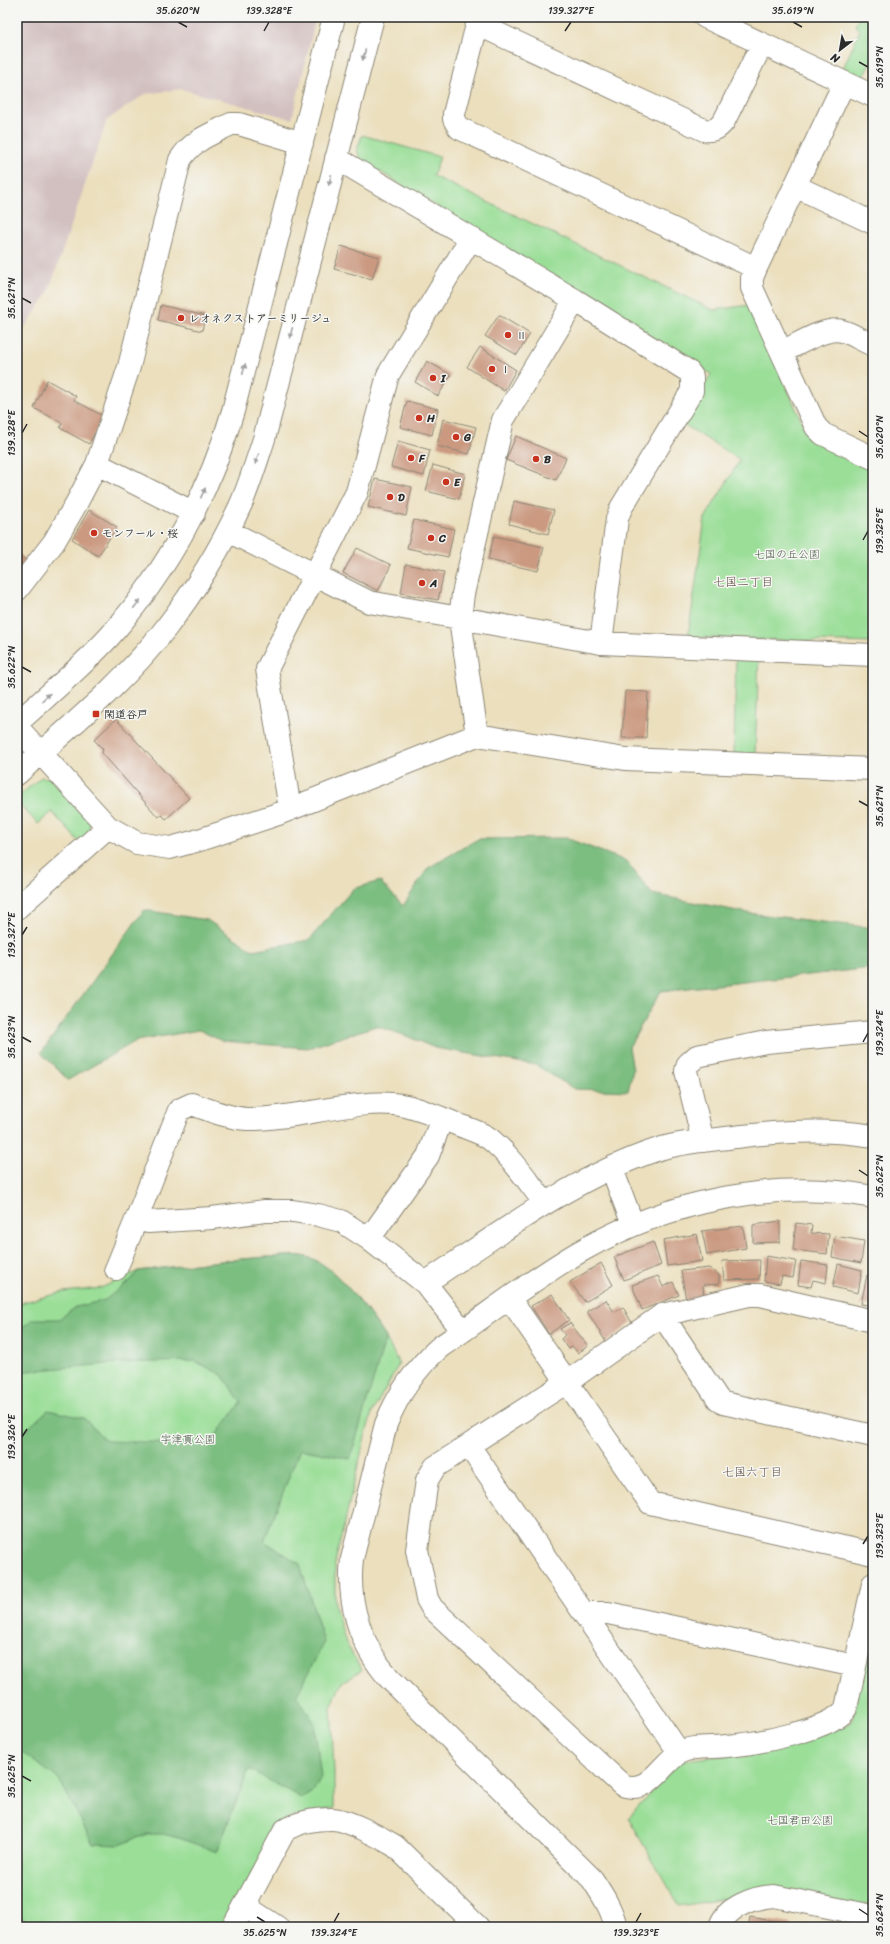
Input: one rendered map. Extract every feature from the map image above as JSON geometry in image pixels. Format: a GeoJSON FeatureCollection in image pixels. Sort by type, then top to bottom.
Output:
{"type":"FeatureCollection","features":[{"type":"Feature","properties":{"kind":"street"},"geometry":{"type":"LineString","coordinates":[[17,723],[109,637],[139,601],[174,551],[194,513],[222,447],[233,411],[334,17]]}},
{"type":"Feature","properties":{"kind":"street"},"geometry":{"type":"LineString","coordinates":[[17,774],[110,690],[166,629],[198,583],[228,531],[242,503],[264,438],[373,17]]}},
{"type":"Feature","properties":{"kind":"street"},"geometry":{"type":"LineString","coordinates":[[705,17],[873,96]]}},
{"type":"Feature","properties":{"kind":"street"},"geometry":{"type":"LineString","coordinates":[[756,268],[459,128],[454,119],[454,114],[478,21],[704,130],[712,131],[719,128],[724,121],[762,44]]}},
{"type":"Feature","properties":{"kind":"street"},"geometry":{"type":"LineString","coordinates":[[844,83],[756,268],[752,278],[752,288],[816,427],[824,434],[873,458]]}},
{"type":"Feature","properties":{"kind":"street"},"geometry":{"type":"LineString","coordinates":[[17,590],[54,542],[97,464],[122,391],[180,160],[185,151],[191,145],[231,124],[239,124],[302,143]]}},
{"type":"Feature","properties":{"kind":"street"},"geometry":{"type":"LineString","coordinates":[[336,158],[575,300],[688,371],[692,376],[692,391],[621,508],[617,519],[601,643]]}},
{"type":"Feature","properties":{"kind":"street"},"geometry":{"type":"LineString","coordinates":[[795,186],[873,223]]}},
{"type":"Feature","properties":{"kind":"street"},"geometry":{"type":"LineString","coordinates":[[290,809],[267,669],[357,492],[388,375],[471,238]]}},
{"type":"Feature","properties":{"kind":"street"},"geometry":{"type":"LineString","coordinates":[[477,735],[460,619],[463,594],[503,420],[575,300]]}},
{"type":"Feature","properties":{"kind":"street"},"geometry":{"type":"LineString","coordinates":[[782,352],[824,332],[833,330],[842,331],[873,345]]}},
{"type":"Feature","properties":{"kind":"street"},"geometry":{"type":"LineString","coordinates":[[97,464],[194,513]]}},
{"type":"Feature","properties":{"kind":"street"},"geometry":{"type":"LineString","coordinates":[[228,531],[369,602],[601,643],[873,655]]}},
{"type":"Feature","properties":{"kind":"street"},"geometry":{"type":"LineString","coordinates":[[17,727],[108,827],[137,843],[170,848],[196,841],[290,809],[477,735],[625,759],[873,769]]}},
{"type":"Feature","properties":{"kind":"street"},"geometry":{"type":"LineString","coordinates":[[17,908],[108,827]]}},
{"type":"Feature","properties":{"kind":"street"},"geometry":{"type":"LineString","coordinates":[[703,1141],[686,1071],[692,1060],[697,1056],[766,1042],[873,1032]]}},
{"type":"Feature","properties":{"kind":"street"},"geometry":{"type":"LineString","coordinates":[[116,1269],[179,1110],[186,1105],[192,1104],[235,1117],[247,1118],[298,1115],[376,1104],[406,1106],[442,1118],[489,1138],[516,1166],[545,1203]]}},
{"type":"Feature","properties":{"kind":"street"},"geometry":{"type":"LineString","coordinates":[[370,1238],[428,1156],[442,1118]]}},
{"type":"Feature","properties":{"kind":"street"},"geometry":{"type":"LineString","coordinates":[[425,1283],[545,1203],[584,1181],[657,1150],[703,1141],[781,1131],[824,1131],[873,1136]]}},
{"type":"Feature","properties":{"kind":"street"},"geometry":{"type":"LineString","coordinates":[[612,1169],[633,1225]]}},
{"type":"Feature","properties":{"kind":"street"},"geometry":{"type":"LineString","coordinates":[[616,1927],[605,1899],[592,1879],[389,1678],[372,1657],[364,1641],[357,1622],[351,1589],[352,1559],[386,1424],[393,1407],[414,1374],[436,1351],[581,1251],[633,1225],[680,1208],[708,1201],[764,1192],[828,1192],[873,1197]]}},
{"type":"Feature","properties":{"kind":"street"},"geometry":{"type":"LineString","coordinates":[[136,1220],[148,1222],[212,1218],[265,1211],[293,1211],[341,1221],[370,1238],[425,1283],[463,1332]]}},
{"type":"Feature","properties":{"kind":"street"},"geometry":{"type":"LineString","coordinates":[[873,1321],[760,1295],[749,1295],[662,1316],[567,1382],[435,1467],[427,1480],[416,1550],[427,1599],[432,1608],[622,1785],[630,1788],[638,1788],[646,1784],[679,1752],[694,1748],[728,1746],[784,1738],[834,1720],[843,1714],[846,1708],[873,1584]]}},
{"type":"Feature","properties":{"kind":"street"},"geometry":{"type":"LineString","coordinates":[[510,1299],[650,1503],[873,1554]]}},
{"type":"Feature","properties":{"kind":"street"},"geometry":{"type":"LineString","coordinates":[[662,1316],[718,1399],[723,1403],[873,1436]]}},
{"type":"Feature","properties":{"kind":"street"},"geometry":{"type":"LineString","coordinates":[[469,1446],[679,1752]]}},
{"type":"Feature","properties":{"kind":"street"},"geometry":{"type":"LineString","coordinates":[[585,1613],[608,1613],[855,1666]]}},
{"type":"Feature","properties":{"kind":"street"},"geometry":{"type":"LineString","coordinates":[[233,1927],[285,1830],[295,1824],[333,1819],[342,1821],[395,1846],[478,1927]]}},
{"type":"Feature","properties":{"kind":"street"},"geometry":{"type":"LineString","coordinates":[[720,1927],[726,1914],[732,1909],[766,1896],[774,1896],[873,1916]]}},
{"type":"Feature","properties":{"kind":"street"},"geometry":{"type":"LineString","coordinates":[[245,1906],[277,1927]]}},
{"type":"Feature","properties":{"kind":"shaded area"},"geometry":{"type":"Polygon","coordinates":[[[17,17],[316,17],[292,119],[181,89],[145,94],[107,120],[48,293],[17,339],[17,17]]]}},
{"type":"Feature","properties":{"kind":"green space"},"geometry":{"type":"Polygon","coordinates":[[[859,17],[873,17],[873,56],[861,83],[841,73],[860,30],[855,26],[859,17]]]}},
{"type":"Feature","properties":{"kind":"green space","name":"七国の丘公園"},"geometry":{"type":"Polygon","coordinates":[[[362,135],[440,157],[433,176],[713,310],[750,305],[809,438],[873,468],[873,643],[688,637],[705,518],[740,460],[683,424],[711,374],[361,160],[357,150],[362,135]]]}},
{"type":"Feature","properties":{"kind":"green space"},"geometry":{"type":"Polygon","coordinates":[[[736,655],[759,656],[755,755],[734,754],[736,655]]]}},
{"type":"Feature","properties":{"kind":"green space"},"geometry":{"type":"Polygon","coordinates":[[[41,777],[50,778],[90,821],[89,834],[79,842],[52,812],[38,824],[17,802],[17,798],[41,777]]]}},
{"type":"Feature","properties":{"kind":"green space"},"geometry":{"type":"Polygon","coordinates":[[[566,838],[626,861],[652,894],[748,913],[873,928],[873,968],[661,991],[629,1047],[633,1070],[628,1091],[574,1089],[536,1065],[435,1048],[404,1035],[376,1026],[308,1048],[222,1041],[199,1030],[136,1041],[68,1080],[41,1053],[144,910],[207,920],[253,950],[309,940],[353,889],[380,881],[403,906],[428,868],[478,839],[566,838]]]}},
{"type":"Feature","properties":{"kind":"green space","name":"宇津貫公園"},"geometry":{"type":"Polygon","coordinates":[[[302,1256],[317,1261],[328,1269],[350,1290],[371,1315],[385,1336],[399,1364],[372,1413],[335,1563],[335,1606],[346,1643],[362,1670],[342,1682],[331,1707],[334,1808],[284,1819],[223,1927],[41,1927],[17,1916],[17,1306],[24,1302],[64,1292],[101,1288],[138,1271],[267,1257],[302,1256]]]}},
{"type":"Feature","properties":{"kind":"green space","name":"宇津貫公園"},"geometry":{"type":"Polygon","coordinates":[[[302,1256],[318,1262],[329,1269],[351,1291],[386,1337],[350,1459],[300,1449],[264,1541],[300,1564],[324,1642],[297,1695],[314,1722],[321,1777],[314,1790],[301,1798],[249,1769],[217,1852],[179,1838],[162,1834],[147,1834],[120,1845],[93,1844],[59,1779],[17,1749],[17,1430],[25,1431],[48,1410],[84,1418],[106,1441],[187,1443],[213,1439],[241,1402],[222,1375],[195,1361],[118,1363],[17,1372],[17,1333],[32,1319],[59,1319],[76,1307],[105,1300],[131,1280],[138,1271],[267,1257],[302,1256]]]}},
{"type":"Feature","properties":{"kind":"green space","name":"七国君田公園"},"geometry":{"type":"Polygon","coordinates":[[[873,1642],[873,1897],[864,1909],[762,1886],[725,1899],[679,1906],[628,1818],[681,1760],[782,1750],[819,1734],[843,1727],[852,1722],[870,1643],[873,1642]]]}},
{"type":"Feature","properties":{"kind":"building"},"geometry":{"type":"Polygon","coordinates":[[[341,246],[379,257],[372,279],[334,269],[341,246]]]}},
{"type":"Feature","properties":{"kind":"building","name":"レオネクストアーミリージュ"},"geometry":{"type":"Polygon","coordinates":[[[161,305],[205,316],[202,331],[158,320],[161,305]]]}},
{"type":"Feature","properties":{"kind":"building","name":"Ⅱ"},"geometry":{"type":"Polygon","coordinates":[[[499,315],[530,334],[517,355],[485,336],[499,315]]]}},
{"type":"Feature","properties":{"kind":"building","name":"Ⅰ"},"geometry":{"type":"Polygon","coordinates":[[[480,347],[516,370],[504,391],[467,367],[480,347]]]}},
{"type":"Feature","properties":{"kind":"building","name":"I"},"geometry":{"type":"Polygon","coordinates":[[[427,361],[451,375],[438,396],[415,382],[427,361]]]}},
{"type":"Feature","properties":{"kind":"building"},"geometry":{"type":"Polygon","coordinates":[[[47,380],[76,396],[74,400],[103,416],[89,444],[60,428],[62,423],[34,408],[47,380]]]}},
{"type":"Feature","properties":{"kind":"building","name":"H"},"geometry":{"type":"Polygon","coordinates":[[[407,401],[438,409],[432,435],[400,427],[407,401]]]}},
{"type":"Feature","properties":{"kind":"building","name":"G"},"geometry":{"type":"Polygon","coordinates":[[[443,419],[476,427],[469,454],[437,446],[443,419]]]}},
{"type":"Feature","properties":{"kind":"building","name":"B"},"geometry":{"type":"Polygon","coordinates":[[[516,436],[566,458],[556,480],[506,460],[516,436]]]}},
{"type":"Feature","properties":{"kind":"building","name":"F"},"geometry":{"type":"Polygon","coordinates":[[[398,441],[430,450],[424,476],[391,467],[398,441]]]}},
{"type":"Feature","properties":{"kind":"building","name":"E"},"geometry":{"type":"Polygon","coordinates":[[[433,465],[465,474],[459,499],[426,491],[433,465]]]}},
{"type":"Feature","properties":{"kind":"building","name":"D"},"geometry":{"type":"Polygon","coordinates":[[[375,479],[412,487],[406,516],[368,507],[375,479]]]}},
{"type":"Feature","properties":{"kind":"building"},"geometry":{"type":"Polygon","coordinates":[[[514,501],[554,510],[548,534],[509,524],[514,501]]]}},
{"type":"Feature","properties":{"kind":"building","name":"モンフール・桜"},"geometry":{"type":"Polygon","coordinates":[[[89,510],[117,527],[98,556],[72,539],[89,510]]]}},
{"type":"Feature","properties":{"kind":"building","name":"C"},"geometry":{"type":"Polygon","coordinates":[[[414,520],[454,529],[448,557],[407,548],[414,520]]]}},
{"type":"Feature","properties":{"kind":"building"},"geometry":{"type":"Polygon","coordinates":[[[494,536],[544,547],[538,571],[488,560],[494,536]]]}},
{"type":"Feature","properties":{"kind":"building"},"geometry":{"type":"Polygon","coordinates":[[[357,548],[391,565],[378,591],[343,573],[357,548]]]}},
{"type":"Feature","properties":{"kind":"building"},"geometry":{"type":"Polygon","coordinates":[[[17,553],[26,560],[17,572],[17,553]]]}},
{"type":"Feature","properties":{"kind":"building","name":"A"},"geometry":{"type":"Polygon","coordinates":[[[406,564],[444,572],[438,600],[401,593],[406,564]]]}},
{"type":"Feature","properties":{"kind":"building"},"geometry":{"type":"Polygon","coordinates":[[[625,691],[648,692],[646,738],[622,738],[625,691]]]}},
{"type":"Feature","properties":{"kind":"building"},"geometry":{"type":"Polygon","coordinates":[[[116,719],[189,798],[166,819],[162,815],[158,817],[102,753],[103,749],[94,740],[116,719]]]}},
{"type":"Feature","properties":{"kind":"building"},"geometry":{"type":"Polygon","coordinates":[[[780,1221],[780,1242],[753,1243],[753,1225],[780,1221]]]}},
{"type":"Feature","properties":{"kind":"building"},"geometry":{"type":"Polygon","coordinates":[[[796,1223],[812,1225],[811,1233],[829,1234],[827,1254],[793,1250],[796,1223]]]}},
{"type":"Feature","properties":{"kind":"building"},"geometry":{"type":"Polygon","coordinates":[[[743,1226],[746,1248],[707,1255],[702,1231],[743,1226]]]}},
{"type":"Feature","properties":{"kind":"building"},"geometry":{"type":"Polygon","coordinates":[[[697,1234],[702,1261],[667,1266],[663,1240],[697,1234]]]}},
{"type":"Feature","properties":{"kind":"building"},"geometry":{"type":"Polygon","coordinates":[[[835,1236],[864,1241],[861,1263],[832,1257],[835,1236]]]}},
{"type":"Feature","properties":{"kind":"building"},"geometry":{"type":"Polygon","coordinates":[[[653,1242],[661,1265],[624,1280],[614,1257],[653,1242]]]}},
{"type":"Feature","properties":{"kind":"building"},"geometry":{"type":"Polygon","coordinates":[[[873,1244],[873,1265],[869,1264],[873,1244]]]}},
{"type":"Feature","properties":{"kind":"building"},"geometry":{"type":"Polygon","coordinates":[[[766,1256],[796,1261],[793,1278],[782,1276],[780,1284],[764,1281],[766,1256]]]}},
{"type":"Feature","properties":{"kind":"building"},"geometry":{"type":"Polygon","coordinates":[[[760,1260],[759,1279],[724,1280],[722,1261],[760,1260]]]}},
{"type":"Feature","properties":{"kind":"building"},"geometry":{"type":"Polygon","coordinates":[[[801,1261],[828,1265],[826,1283],[813,1280],[811,1287],[798,1285],[801,1261]]]}},
{"type":"Feature","properties":{"kind":"building"},"geometry":{"type":"Polygon","coordinates":[[[601,1263],[613,1285],[585,1302],[570,1282],[601,1263]]]}},
{"type":"Feature","properties":{"kind":"building"},"geometry":{"type":"Polygon","coordinates":[[[838,1264],[862,1270],[858,1293],[833,1287],[838,1264]]]}},
{"type":"Feature","properties":{"kind":"building"},"geometry":{"type":"Polygon","coordinates":[[[709,1268],[719,1275],[719,1284],[703,1285],[704,1298],[686,1300],[681,1271],[709,1268]]]}},
{"type":"Feature","properties":{"kind":"building"},"geometry":{"type":"Polygon","coordinates":[[[867,1275],[873,1276],[873,1306],[861,1304],[867,1275]]]}},
{"type":"Feature","properties":{"kind":"building"},"geometry":{"type":"Polygon","coordinates":[[[658,1276],[663,1287],[673,1282],[679,1295],[642,1310],[632,1285],[658,1276]]]}},
{"type":"Feature","properties":{"kind":"building"},"geometry":{"type":"Polygon","coordinates":[[[552,1294],[569,1320],[549,1334],[531,1306],[552,1294]]]}},
{"type":"Feature","properties":{"kind":"building"},"geometry":{"type":"Polygon","coordinates":[[[606,1300],[614,1312],[623,1307],[632,1323],[606,1342],[587,1311],[606,1300]]]}},
{"type":"Feature","properties":{"kind":"building"},"geometry":{"type":"Polygon","coordinates":[[[570,1323],[588,1346],[578,1353],[572,1346],[568,1349],[561,1339],[565,1335],[560,1329],[570,1323]]]}},
{"type":"Feature","properties":{"kind":"building"},"geometry":{"type":"Polygon","coordinates":[[[750,1917],[791,1924],[790,1927],[748,1927],[750,1917]]]}},
{"type":"Feature","properties":{"kind":"place","name":"レオネクストアーミリージュ"},"geometry":{"type":"Point","coordinates":[181,318]}},
{"type":"Feature","properties":{"kind":"place","name":"Ⅱ"},"geometry":{"type":"Point","coordinates":[508,335]}},
{"type":"Feature","properties":{"kind":"place","name":"Ⅰ"},"geometry":{"type":"Point","coordinates":[492,369]}},
{"type":"Feature","properties":{"kind":"place","name":"I"},"geometry":{"type":"Point","coordinates":[433,378]}},
{"type":"Feature","properties":{"kind":"place","name":"H"},"geometry":{"type":"Point","coordinates":[419,418]}},
{"type":"Feature","properties":{"kind":"place","name":"G"},"geometry":{"type":"Point","coordinates":[456,437]}},
{"type":"Feature","properties":{"kind":"place","name":"F"},"geometry":{"type":"Point","coordinates":[411,458]}},
{"type":"Feature","properties":{"kind":"place","name":"B"},"geometry":{"type":"Point","coordinates":[536,459]}},
{"type":"Feature","properties":{"kind":"place","name":"E"},"geometry":{"type":"Point","coordinates":[446,482]}},
{"type":"Feature","properties":{"kind":"place","name":"D"},"geometry":{"type":"Point","coordinates":[390,497]}},
{"type":"Feature","properties":{"kind":"place","name":"モンフール・桜"},"geometry":{"type":"Point","coordinates":[94,533]}},
{"type":"Feature","properties":{"kind":"place","name":"C"},"geometry":{"type":"Point","coordinates":[431,538]}},
{"type":"Feature","properties":{"kind":"place","name":"A"},"geometry":{"type":"Point","coordinates":[422,583]}},
{"type":"Feature","properties":{"kind":"place","name":"閑道谷戸"},"geometry":{"type":"Point","coordinates":[96,714]}},
{"type":"Feature","properties":{"kind":"district","name":"七国二丁目"},"geometry":{"type":"Point","coordinates":[743,582]}},
{"type":"Feature","properties":{"kind":"district","name":"七国六丁目"},"geometry":{"type":"Point","coordinates":[752,1472]}}]}
